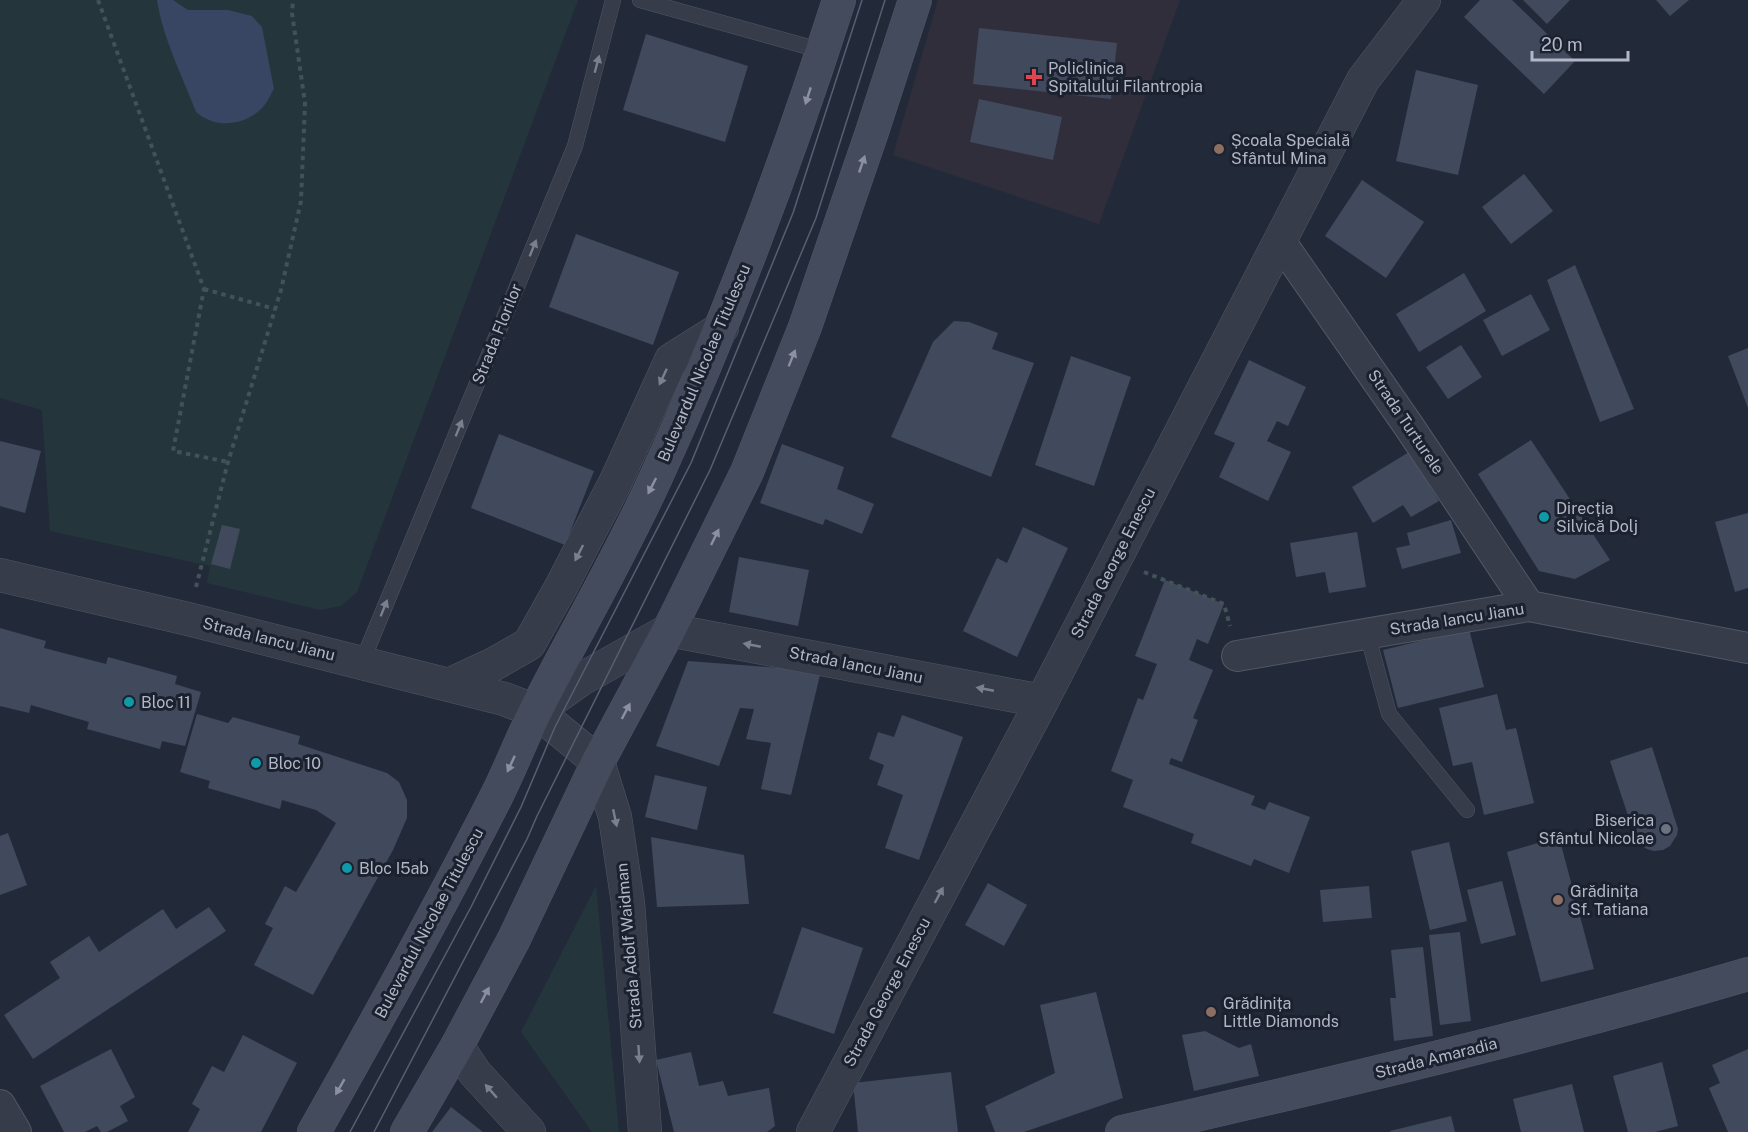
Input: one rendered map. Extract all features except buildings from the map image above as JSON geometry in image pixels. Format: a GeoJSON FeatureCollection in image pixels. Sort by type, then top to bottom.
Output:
{"type":"FeatureCollection","features":[{"type":"Feature","properties":{"kind":"main road","name":"Bulevardul Nicolae Titulescu"},"geometry":{"type":"LineString","coordinates":[[314,1132],[366,1041],[492,804],[536,711],[656,478],[722,328],[804,111],[839,0]]}},
{"type":"Feature","properties":{"kind":"main road"},"geometry":{"type":"LineString","coordinates":[[407,1132],[457,1046],[514,939],[598,762],[669,630],[747,472],[805,327],[868,146],[915,0]]}},
{"type":"Feature","properties":{"kind":"main road","name":"Strada Amaradia"},"geometry":{"type":"LineString","coordinates":[[1122,1132],[1416,1064],[1748,976]]}},
{"type":"Feature","properties":{"kind":"street","name":"Strada George Enescu"},"geometry":{"type":"LineString","coordinates":[[813,1132],[1042,700],[1363,80],[1424,0]]}},
{"type":"Feature","properties":{"kind":"street","name":"Strada Turturele"},"geometry":{"type":"LineString","coordinates":[[1280,241],[1408,425],[1529,606]]}},
{"type":"Feature","properties":{"kind":"street"},"geometry":{"type":"LineString","coordinates":[[449,685],[494,664],[529,644],[616,481],[671,360],[722,328]]}},
{"type":"Feature","properties":{"kind":"street","name":"Strada Iancu Jianu"},"geometry":{"type":"LineString","coordinates":[[0,575],[362,662],[504,699],[536,711]]}},
{"type":"Feature","properties":{"kind":"street","name":"Strada Iancu Jianu"},"geometry":{"type":"LineString","coordinates":[[1237,656],[1529,606],[1748,648]]}},
{"type":"Feature","properties":{"kind":"street","name":"Strada Iancu Jianu"},"geometry":{"type":"LineString","coordinates":[[669,630],[1042,700]]}},
{"type":"Feature","properties":{"kind":"street","name":"Bulevardul Nicolae Titulescu"},"geometry":{"type":"LineString","coordinates":[[536,711],[580,680],[669,630]]}},
{"type":"Feature","properties":{"kind":"street"},"geometry":{"type":"LineString","coordinates":[[536,711],[598,762]]}},
{"type":"Feature","properties":{"kind":"street","name":"Strada Adolf Waidman"},"geometry":{"type":"LineString","coordinates":[[598,762],[615,817],[628,903],[645,1132]]}},
{"type":"Feature","properties":{"kind":"street"},"geometry":{"type":"LineString","coordinates":[[457,1046],[475,1073],[529,1132]]}},
{"type":"Feature","properties":{"kind":"street"},"geometry":{"type":"LineString","coordinates":[[0,1105],[16,1132]]}},
{"type":"Feature","properties":{"kind":"lane","name":"Strada Florilor"},"geometry":{"type":"LineString","coordinates":[[362,662],[575,146],[613,0]]}},
{"type":"Feature","properties":{"kind":"lane"},"geometry":{"type":"LineString","coordinates":[[640,0],[823,51]]}},
{"type":"Feature","properties":{"kind":"lane"},"geometry":{"type":"LineString","coordinates":[[1367,633],[1389,714],[1467,810]]}},
{"type":"Feature","properties":{"kind":"path"},"geometry":{"type":"LineString","coordinates":[[98,0],[204,289],[173,451],[228,462]]}},
{"type":"Feature","properties":{"kind":"path"},"geometry":{"type":"LineString","coordinates":[[188,620],[228,462],[275,309],[301,201],[305,103],[292,13],[293,0]]}},
{"type":"Feature","properties":{"kind":"path"},"geometry":{"type":"LineString","coordinates":[[204,289],[275,309]]}},
{"type":"Feature","properties":{"kind":"path"},"geometry":{"type":"LineString","coordinates":[[1114,561],[1224,604],[1237,656]]}},
{"type":"Feature","properties":{"kind":"shaded area"},"geometry":{"type":"Polygon","coordinates":[[[0,0],[578,0],[357,592],[341,606],[320,610],[207,583],[210,566],[50,531],[42,410],[0,398],[0,0]]]}},
{"type":"Feature","properties":{"kind":"shaded area","name":"Policlinica Spitalului Filantropia"},"geometry":{"type":"Polygon","coordinates":[[[938,0],[1180,0],[1099,224],[893,155],[938,0]]]}},
{"type":"Feature","properties":{"kind":"shaded area"},"geometry":{"type":"Polygon","coordinates":[[[596,886],[619,1132],[592,1132],[521,1032],[596,886]]]}},
{"type":"Feature","properties":{"kind":"water"},"geometry":{"type":"Polygon","coordinates":[[[157,0],[173,0],[188,10],[228,10],[252,16],[262,27],[274,89],[263,107],[246,119],[229,123],[212,121],[196,112],[168,43],[157,0]]]}},
{"type":"Feature","properties":{"kind":"tram line"},"geometry":{"type":"LineString","coordinates":[[350,1132],[471,907],[521,807],[555,727],[691,463],[793,213],[862,0]]}},
{"type":"Feature","properties":{"kind":"tram line"},"geometry":{"type":"LineString","coordinates":[[374,1132],[527,839],[710,470],[816,218],[885,0]]}},
{"type":"Feature","properties":{"kind":"place","name":"Policlinica Spitalului Filantropia"},"geometry":{"type":"Point","coordinates":[1034,77]}},
{"type":"Feature","properties":{"kind":"place","name":"Școala Specială Sfântul Mina"},"geometry":{"type":"Point","coordinates":[1219,149]}},
{"type":"Feature","properties":{"kind":"place","name":"Direcția Silvică Dolj"},"geometry":{"type":"Point","coordinates":[1544,517]}},
{"type":"Feature","properties":{"kind":"place","name":"Bloc 11"},"geometry":{"type":"Point","coordinates":[129,702]}},
{"type":"Feature","properties":{"kind":"place","name":"Bloc 10"},"geometry":{"type":"Point","coordinates":[256,763]}},
{"type":"Feature","properties":{"kind":"place","name":"Biserica Sfântul Nicolae"},"geometry":{"type":"Point","coordinates":[1666,829]}},
{"type":"Feature","properties":{"kind":"place","name":"Bloc I5ab"},"geometry":{"type":"Point","coordinates":[347,868]}},
{"type":"Feature","properties":{"kind":"place","name":"Grădinița Sf. Tatiana"},"geometry":{"type":"Point","coordinates":[1558,900]}},
{"type":"Feature","properties":{"kind":"place","name":"Grădinița Little Diamonds"},"geometry":{"type":"Point","coordinates":[1211,1012]}}]}
